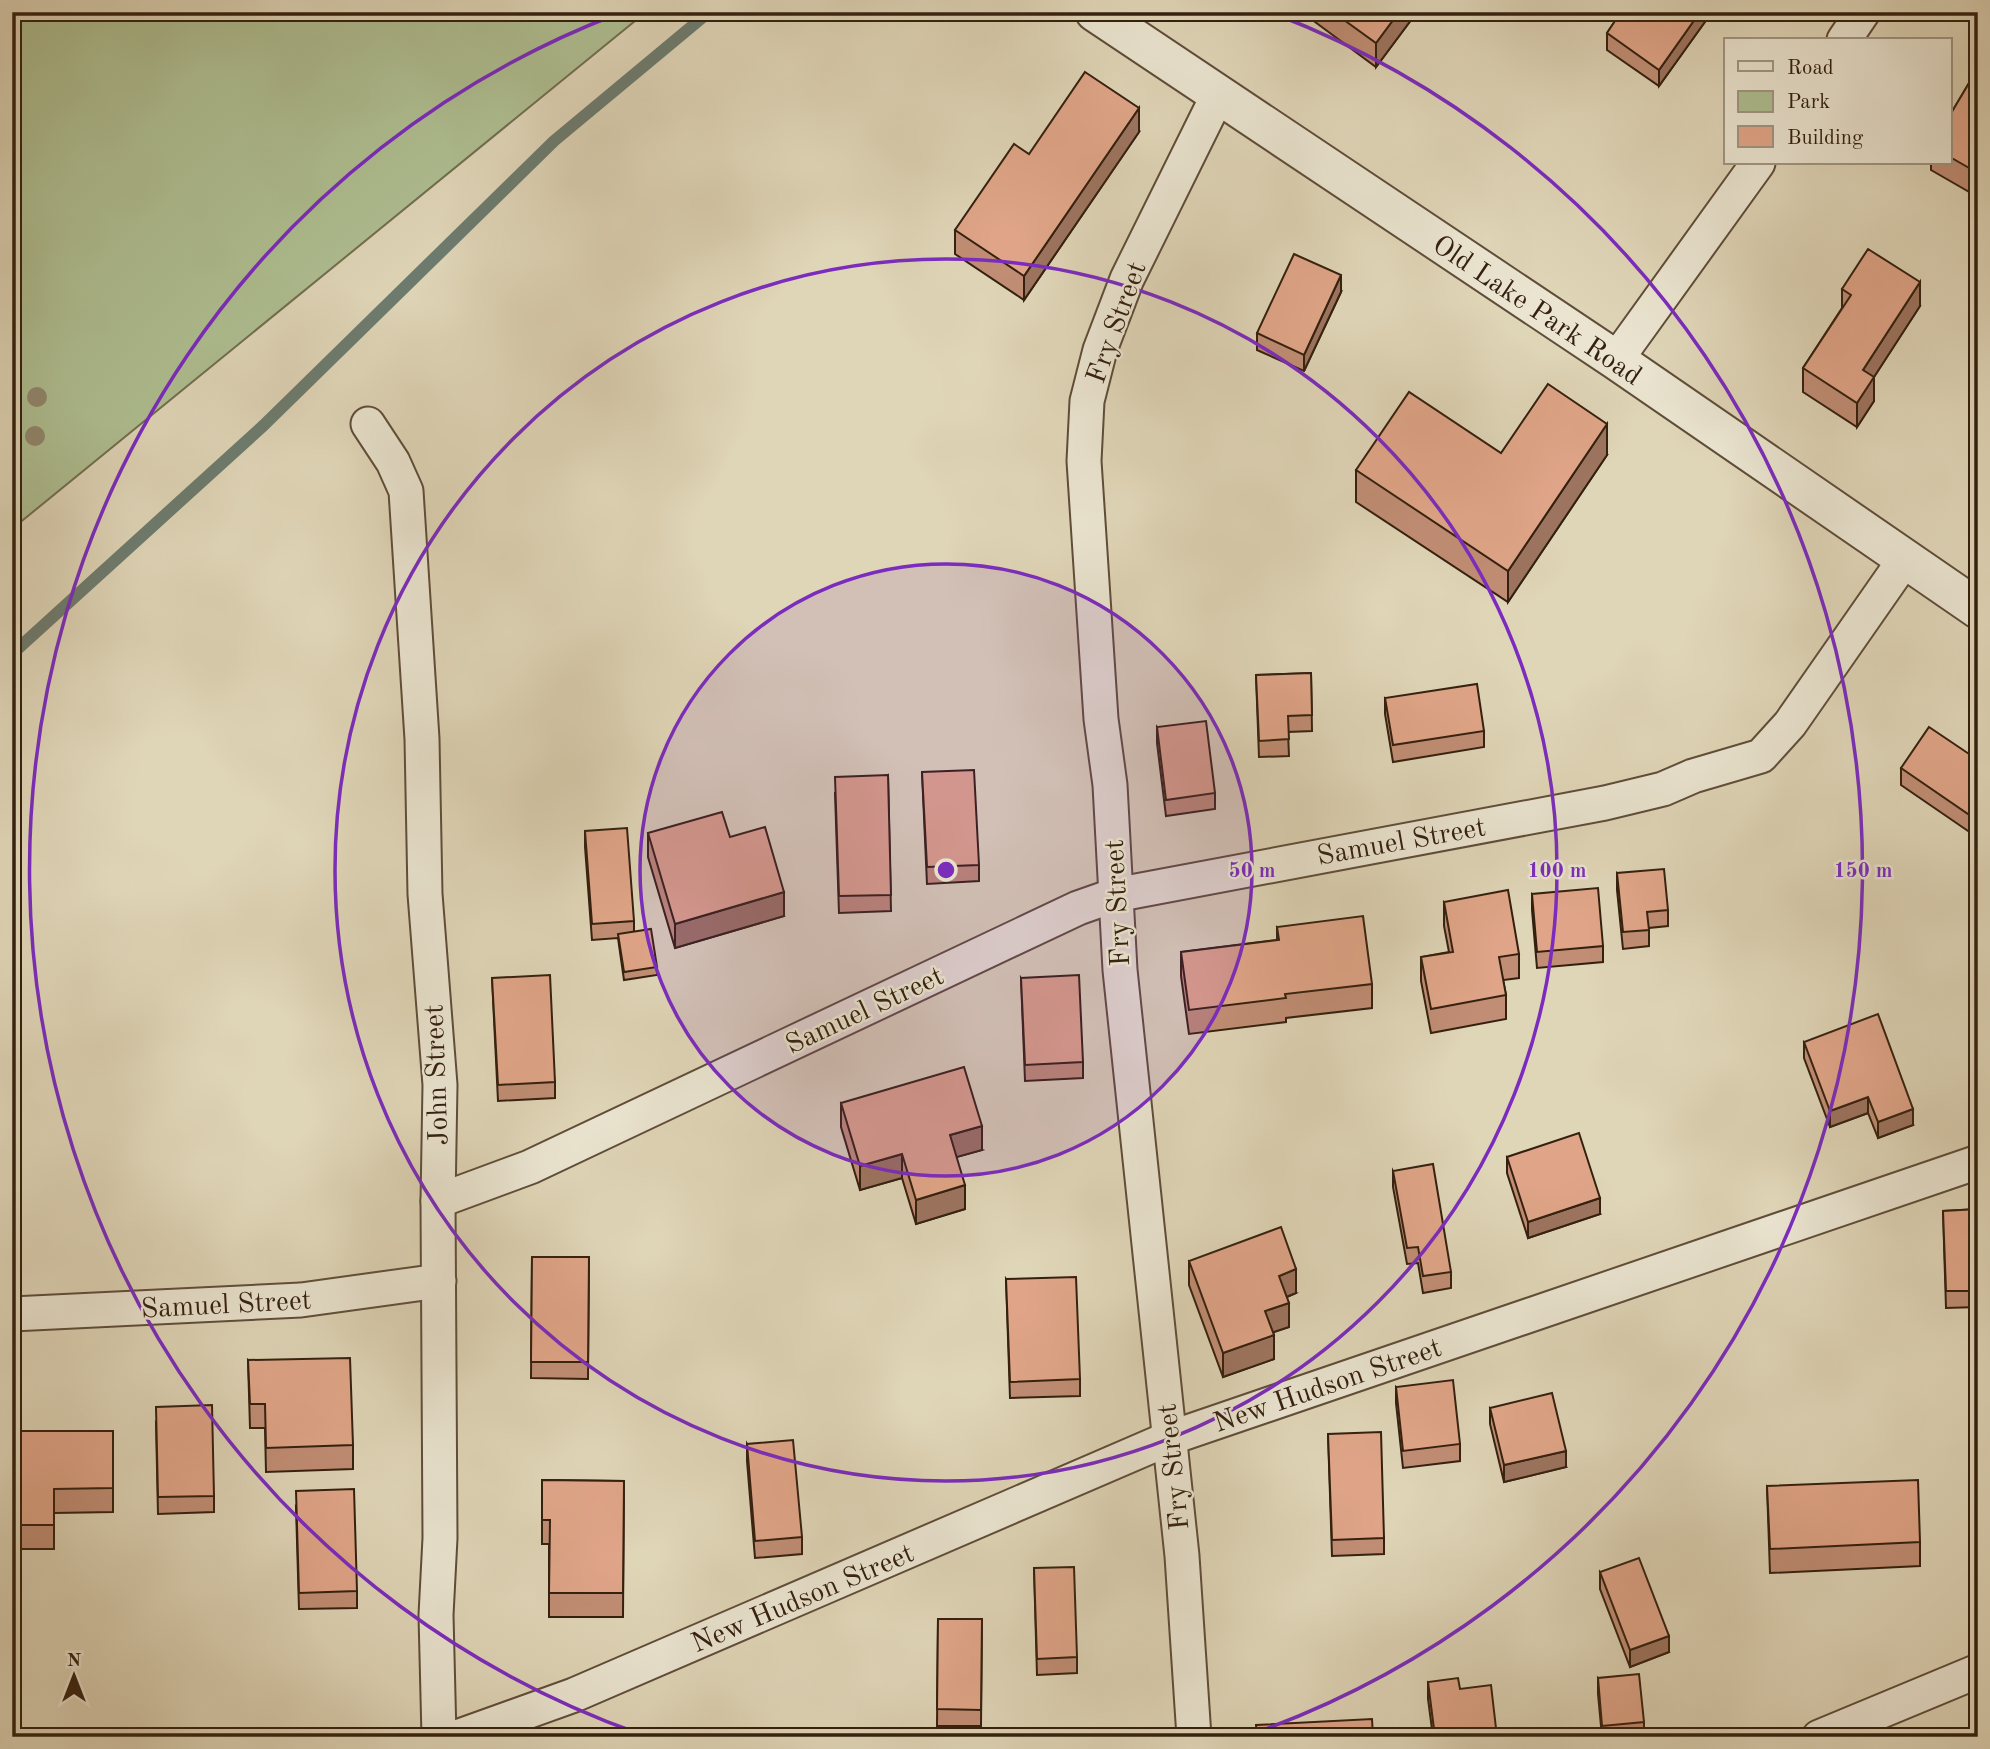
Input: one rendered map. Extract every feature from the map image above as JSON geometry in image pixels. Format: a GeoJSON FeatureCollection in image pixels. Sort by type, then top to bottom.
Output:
{"type":"FeatureCollection","features":[{"type":"Feature","properties":{"kind":"street"},"geometry":{"type":"LineString","coordinates":[[1845,38],[1863,12]]}},
{"type":"Feature","properties":{"kind":"street","name":"Old Lake Park Road"},"geometry":{"type":"LineString","coordinates":[[1107,15],[1218,95],[1616,360],[1978,609]]}},
{"type":"Feature","properties":{"kind":"street","name":"Fry Street"},"geometry":{"type":"LineString","coordinates":[[1194,1737],[1182,1556],[1120,970],[1110,785],[1101,719],[1084,461],[1087,401],[1100,350],[1127,279],[1218,95]]}},
{"type":"Feature","properties":{"kind":"street"},"geometry":{"type":"LineString","coordinates":[[1616,360],[1757,164]]}},
{"type":"Feature","properties":{"kind":"street","name":"John Street"},"geometry":{"type":"LineString","coordinates":[[368,424],[393,461],[406,491],[422,739],[425,894],[440,1085],[440,1538],[436,1615],[439,1737]]}},
{"type":"Feature","properties":{"kind":"street","name":"Samuel Street"},"geometry":{"type":"LineString","coordinates":[[438,1201],[530,1167],[1078,908],[1115,895],[1605,803],[1663,789],[1692,776],[1761,756],[1790,724],[1905,559]]}},
{"type":"Feature","properties":{"kind":"street","name":"New Hudson Street"},"geometry":{"type":"LineString","coordinates":[[457,1737],[573,1695],[1170,1438],[1978,1162]]}},
{"type":"Feature","properties":{"kind":"street","name":"Samuel Street"},"geometry":{"type":"LineString","coordinates":[[12,1314],[300,1300],[439,1281]]}},
{"type":"Feature","properties":{"kind":"street"},"geometry":{"type":"LineString","coordinates":[[1819,1737],[1978,1671]]}},
{"type":"Feature","properties":{"kind":"green space"},"geometry":{"type":"Polygon","coordinates":[[[12,12],[646,12],[12,529],[12,12]]]}},
{"type":"Feature","properties":{"kind":"building"},"geometry":{"type":"Polygon","coordinates":[[[1333,12],[1399,12],[1376,43],[1333,12]]]}},
{"type":"Feature","properties":{"kind":"building"},"geometry":{"type":"Polygon","coordinates":[[[1621,12],[1700,12],[1659,70],[1607,33],[1621,12]]]}},
{"type":"Feature","properties":{"kind":"building"},"geometry":{"type":"Polygon","coordinates":[[[1978,68],[1978,173],[1952,158],[1952,112],[1978,68]]]}},
{"type":"Feature","properties":{"kind":"building"},"geometry":{"type":"Polygon","coordinates":[[[1085,72],[1139,108],[1024,276],[955,230],[1014,144],[1029,154],[1085,72]]]}},
{"type":"Feature","properties":{"kind":"building"},"geometry":{"type":"Polygon","coordinates":[[[1868,249],[1920,282],[1863,370],[1874,377],[1857,403],[1803,368],[1851,295],[1842,289],[1868,249]]]}},
{"type":"Feature","properties":{"kind":"building"},"geometry":{"type":"Polygon","coordinates":[[[1294,254],[1341,275],[1304,355],[1257,333],[1294,254]]]}},
{"type":"Feature","properties":{"kind":"building"},"geometry":{"type":"Polygon","coordinates":[[[1548,384],[1607,424],[1508,571],[1356,470],[1409,392],[1501,453],[1548,384]]]}},
{"type":"Feature","properties":{"kind":"building"},"geometry":{"type":"Polygon","coordinates":[[[1311,673],[1312,715],[1288,716],[1289,739],[1259,741],[1256,675],[1311,673]]]}},
{"type":"Feature","properties":{"kind":"building"},"geometry":{"type":"Polygon","coordinates":[[[1477,684],[1484,731],[1393,745],[1385,698],[1477,684]]]}},
{"type":"Feature","properties":{"kind":"building"},"geometry":{"type":"Polygon","coordinates":[[[1206,721],[1215,793],[1166,800],[1157,727],[1206,721]]]}},
{"type":"Feature","properties":{"kind":"building"},"geometry":{"type":"Polygon","coordinates":[[[1929,727],[1978,760],[1978,806],[1971,816],[1901,768],[1929,727]]]}},
{"type":"Feature","properties":{"kind":"building"},"geometry":{"type":"Polygon","coordinates":[[[974,770],[979,865],[927,867],[922,772],[974,770]]]}},
{"type":"Feature","properties":{"kind":"building"},"geometry":{"type":"Polygon","coordinates":[[[888,775],[891,895],[839,896],[835,777],[888,775]]]}},
{"type":"Feature","properties":{"kind":"building"},"geometry":{"type":"Polygon","coordinates":[[[722,812],[730,837],[765,827],[784,892],[675,924],[648,833],[722,812]]]}},
{"type":"Feature","properties":{"kind":"building"},"geometry":{"type":"Polygon","coordinates":[[[627,828],[634,921],[592,924],[585,831],[627,828]]]}},
{"type":"Feature","properties":{"kind":"building"},"geometry":{"type":"Polygon","coordinates":[[[1664,869],[1668,910],[1647,912],[1649,930],[1623,932],[1617,873],[1664,869]]]}},
{"type":"Feature","properties":{"kind":"building"},"geometry":{"type":"Polygon","coordinates":[[[1598,888],[1603,946],[1537,952],[1532,894],[1598,888]]]}},
{"type":"Feature","properties":{"kind":"building"},"geometry":{"type":"Polygon","coordinates":[[[1508,890],[1519,954],[1499,957],[1506,995],[1431,1009],[1421,957],[1453,952],[1444,902],[1508,890]]]}},
{"type":"Feature","properties":{"kind":"building"},"geometry":{"type":"Polygon","coordinates":[[[1363,916],[1372,984],[1285,994],[1286,998],[1189,1010],[1181,952],[1279,940],[1277,927],[1363,916]]]}},
{"type":"Feature","properties":{"kind":"building"},"geometry":{"type":"Polygon","coordinates":[[[651,929],[657,967],[624,972],[618,934],[651,929]]]}},
{"type":"Feature","properties":{"kind":"building"},"geometry":{"type":"Polygon","coordinates":[[[550,975],[555,1082],[498,1085],[492,978],[550,975]]]}},
{"type":"Feature","properties":{"kind":"building"},"geometry":{"type":"Polygon","coordinates":[[[1079,975],[1083,1062],[1025,1065],[1021,978],[1079,975]]]}},
{"type":"Feature","properties":{"kind":"building"},"geometry":{"type":"Polygon","coordinates":[[[1878,1014],[1913,1109],[1878,1122],[1868,1097],[1830,1111],[1804,1042],[1878,1014]]]}},
{"type":"Feature","properties":{"kind":"building"},"geometry":{"type":"Polygon","coordinates":[[[964,1067],[982,1126],[950,1135],[965,1185],[916,1200],[902,1154],[860,1166],[841,1103],[964,1067]]]}},
{"type":"Feature","properties":{"kind":"building"},"geometry":{"type":"Polygon","coordinates":[[[1579,1133],[1600,1198],[1528,1222],[1507,1157],[1579,1133]]]}},
{"type":"Feature","properties":{"kind":"building"},"geometry":{"type":"Polygon","coordinates":[[[1433,1164],[1451,1272],[1423,1276],[1418,1247],[1407,1248],[1393,1171],[1433,1164]]]}},
{"type":"Feature","properties":{"kind":"building"},"geometry":{"type":"Polygon","coordinates":[[[1978,1209],[1978,1291],[1946,1291],[1943,1211],[1978,1209]]]}},
{"type":"Feature","properties":{"kind":"building"},"geometry":{"type":"Polygon","coordinates":[[[1281,1227],[1296,1269],[1279,1276],[1289,1303],[1265,1311],[1274,1335],[1223,1353],[1189,1261],[1281,1227]]]}},
{"type":"Feature","properties":{"kind":"building"},"geometry":{"type":"Polygon","coordinates":[[[532,1257],[589,1257],[588,1362],[531,1362],[532,1257]]]}},
{"type":"Feature","properties":{"kind":"building"},"geometry":{"type":"Polygon","coordinates":[[[1076,1277],[1080,1379],[1010,1382],[1006,1279],[1076,1277]]]}},
{"type":"Feature","properties":{"kind":"building"},"geometry":{"type":"Polygon","coordinates":[[[350,1358],[353,1445],[266,1448],[265,1404],[250,1404],[248,1360],[350,1358]]]}},
{"type":"Feature","properties":{"kind":"building"},"geometry":{"type":"Polygon","coordinates":[[[1453,1380],[1460,1444],[1403,1451],[1396,1387],[1453,1380]]]}},
{"type":"Feature","properties":{"kind":"building"},"geometry":{"type":"Polygon","coordinates":[[[1552,1393],[1566,1451],[1504,1465],[1490,1408],[1552,1393]]]}},
{"type":"Feature","properties":{"kind":"building"},"geometry":{"type":"Polygon","coordinates":[[[212,1405],[214,1496],[158,1497],[156,1407],[212,1405]]]}},
{"type":"Feature","properties":{"kind":"building"},"geometry":{"type":"Polygon","coordinates":[[[12,1431],[113,1431],[113,1488],[54,1489],[54,1525],[18,1525],[18,1486],[12,1486],[12,1431]]]}},
{"type":"Feature","properties":{"kind":"building"},"geometry":{"type":"Polygon","coordinates":[[[1381,1432],[1384,1538],[1332,1540],[1328,1434],[1381,1432]]]}},
{"type":"Feature","properties":{"kind":"building"},"geometry":{"type":"Polygon","coordinates":[[[793,1440],[802,1537],[755,1541],[747,1444],[793,1440]]]}},
{"type":"Feature","properties":{"kind":"building"},"geometry":{"type":"Polygon","coordinates":[[[542,1480],[624,1481],[623,1593],[549,1593],[550,1520],[542,1520],[542,1480]]]}},
{"type":"Feature","properties":{"kind":"building"},"geometry":{"type":"Polygon","coordinates":[[[1918,1480],[1920,1542],[1770,1549],[1767,1486],[1918,1480]]]}},
{"type":"Feature","properties":{"kind":"building"},"geometry":{"type":"Polygon","coordinates":[[[354,1489],[357,1591],[299,1593],[296,1491],[354,1489]]]}},
{"type":"Feature","properties":{"kind":"building"},"geometry":{"type":"Polygon","coordinates":[[[1639,1558],[1669,1636],[1630,1650],[1600,1572],[1639,1558]]]}},
{"type":"Feature","properties":{"kind":"building"},"geometry":{"type":"Polygon","coordinates":[[[1074,1567],[1077,1657],[1037,1659],[1034,1568],[1074,1567]]]}},
{"type":"Feature","properties":{"kind":"building"},"geometry":{"type":"Polygon","coordinates":[[[938,1619],[982,1619],[981,1710],[937,1709],[938,1619]]]}},
{"type":"Feature","properties":{"kind":"building"},"geometry":{"type":"Polygon","coordinates":[[[1639,1674],[1644,1722],[1602,1726],[1598,1678],[1639,1674]]]}},
{"type":"Feature","properties":{"kind":"building"},"geometry":{"type":"Polygon","coordinates":[[[1458,1678],[1460,1689],[1491,1685],[1497,1737],[1435,1737],[1428,1682],[1458,1678]]]}},
{"type":"Feature","properties":{"kind":"building"},"geometry":{"type":"Polygon","coordinates":[[[1372,1719],[1373,1737],[1257,1737],[1256,1725],[1372,1719]]]}},
{"type":"Feature","properties":{"kind":"building"},"geometry":{"type":"Polygon","coordinates":[[[1953,1734],[1953,1737],[1926,1737],[1953,1734]]]}},
{"type":"Feature","properties":{"kind":"waterway"},"geometry":{"type":"LineString","coordinates":[[12,654],[264,425],[554,141],[709,12]]}}]}
